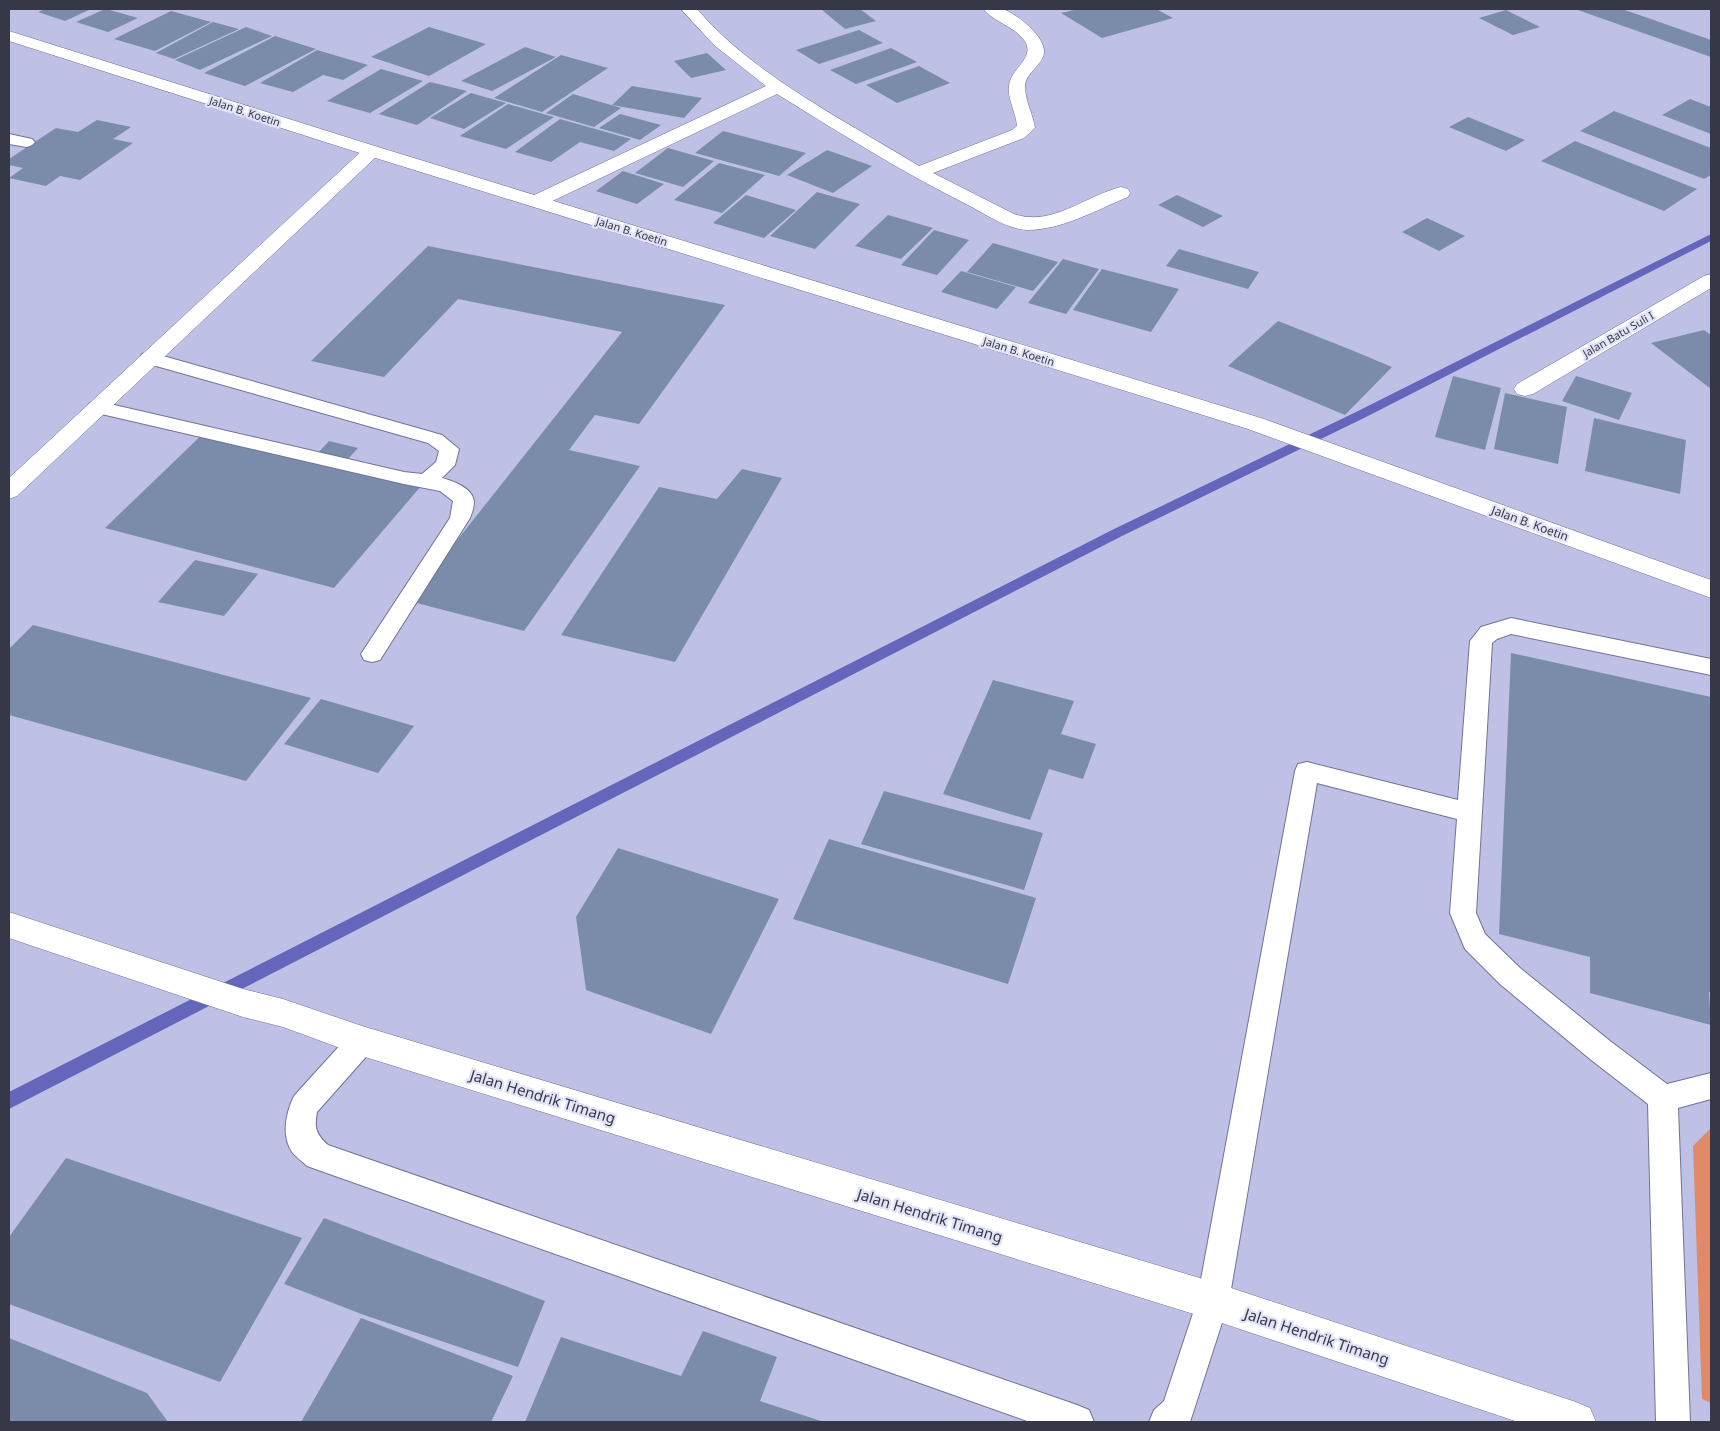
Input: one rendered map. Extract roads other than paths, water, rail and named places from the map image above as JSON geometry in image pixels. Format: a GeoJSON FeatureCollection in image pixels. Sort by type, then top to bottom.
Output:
{"type":"FeatureCollection","features":[{"type":"Feature","properties":{"kind":"street"},"geometry":{"type":"LineString","coordinates":[[688,9],[706,31],[778,87],[918,173],[1007,218],[1025,224],[1048,223],[1121,193]]}},
{"type":"Feature","properties":{"kind":"street"},"geometry":{"type":"LineString","coordinates":[[918,173],[1018,134],[1026,128],[1026,121],[1017,92],[1017,84],[1020,76],[1034,59],[1037,50],[1033,39],[1018,26],[992,9]]}},
{"type":"Feature","properties":{"kind":"street","name":"Jalan B. Koetin"},"geometry":{"type":"LineString","coordinates":[[9,36],[372,151],[1256,424],[1711,589]]}},
{"type":"Feature","properties":{"kind":"street"},"geometry":{"type":"LineString","coordinates":[[536,201],[778,87]]}},
{"type":"Feature","properties":{"kind":"street"},"geometry":{"type":"LineString","coordinates":[[9,491],[372,151]]}},
{"type":"Feature","properties":{"kind":"street","name":"Jalan Batu Suli I"},"geometry":{"type":"LineString","coordinates":[[1525,389],[1711,280]]}},
{"type":"Feature","properties":{"kind":"street","name":"Jalan Hendrik Timang"},"geometry":{"type":"LineString","coordinates":[[9,925],[130,966],[283,1013],[362,1041],[1214,1301],[1576,1422]]}},
{"type":"Feature","properties":{"kind":"lane"},"geometry":{"type":"LineString","coordinates":[[9,139],[26,142]]}},
{"type":"Feature","properties":{"kind":"lane"},"geometry":{"type":"LineString","coordinates":[[149,358],[435,439],[450,449],[445,465],[426,480]]}},
{"type":"Feature","properties":{"kind":"lane"},"geometry":{"type":"LineString","coordinates":[[97,407],[404,478],[426,480],[447,486],[463,498],[464,504],[460,518],[372,654]]}},
{"type":"Feature","properties":{"kind":"lane"},"geometry":{"type":"LineString","coordinates":[[1663,1098],[1600,1050],[1510,976],[1475,941],[1463,914],[1481,641],[1489,633],[1511,626],[1711,667]]}},
{"type":"Feature","properties":{"kind":"lane"},"geometry":{"type":"LineString","coordinates":[[1166,1422],[1177,1412],[1214,1301],[1307,771],[1470,813]]}},
{"type":"Feature","properties":{"kind":"lane"},"geometry":{"type":"LineString","coordinates":[[362,1041],[304,1106],[300,1124],[304,1142],[318,1156],[1077,1422]]}},
{"type":"Feature","properties":{"kind":"lane"},"geometry":{"type":"LineString","coordinates":[[1663,1098],[1711,1086]]}},
{"type":"Feature","properties":{"kind":"lane"},"geometry":{"type":"LineString","coordinates":[[1663,1098],[1673,1422]]}},
{"type":"Feature","properties":{"kind":"waterway"},"geometry":{"type":"LineString","coordinates":[[9,1101],[1117,533],[1360,415],[1711,237]]}}]}
